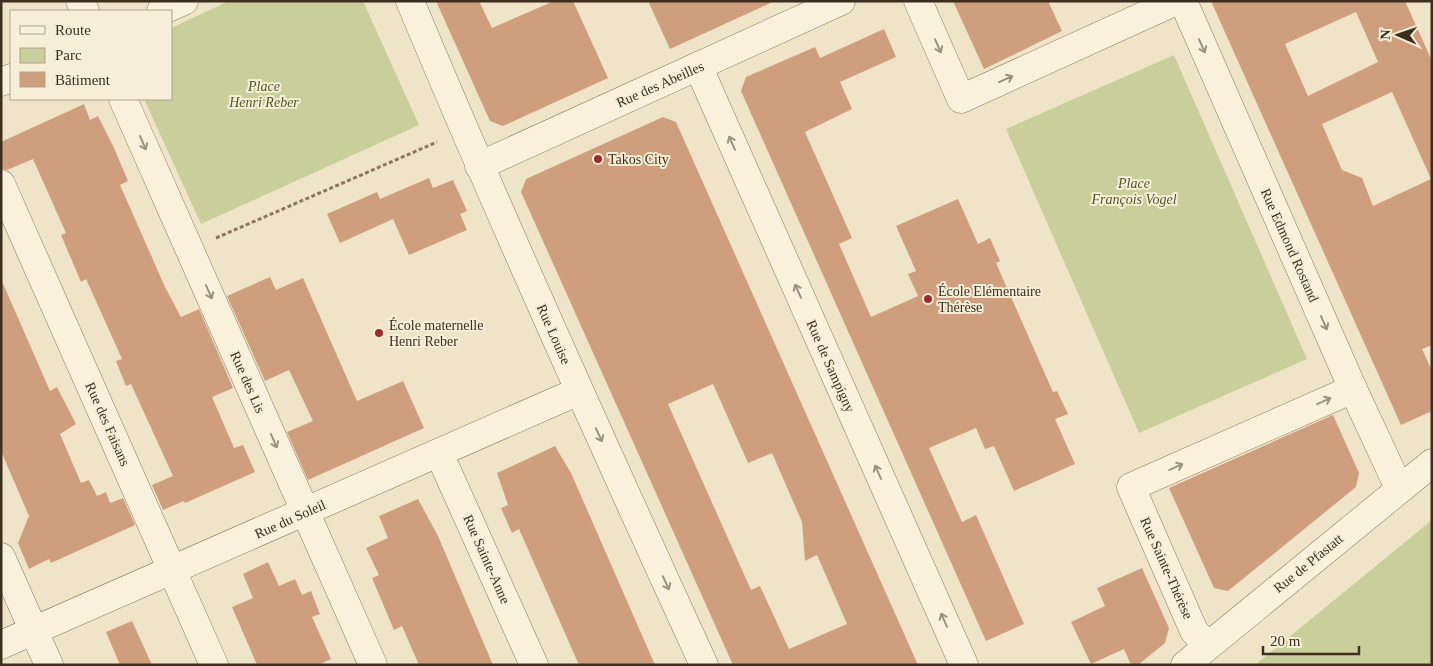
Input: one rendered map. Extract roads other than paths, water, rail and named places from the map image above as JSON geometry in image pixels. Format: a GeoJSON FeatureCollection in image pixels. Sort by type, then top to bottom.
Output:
{"type":"FeatureCollection","features":[{"type":"Feature","properties":{"kind":"street"},"geometry":{"type":"LineString","coordinates":[[164,10],[184,1]]}},
{"type":"Feature","properties":{"kind":"street","name":"Rue Louise"},"geometry":{"type":"LineString","coordinates":[[410,1],[479,166],[704,665]]}},
{"type":"Feature","properties":{"kind":"street","name":"Rue des Abeilles"},"geometry":{"type":"LineString","coordinates":[[479,166],[841,1]]}},
{"type":"Feature","properties":{"kind":"street"},"geometry":{"type":"LineString","coordinates":[[918,1],[961,99],[1176,1]]}},
{"type":"Feature","properties":{"kind":"street","name":"Rue Edmond Rostand"},"geometry":{"type":"LineString","coordinates":[[1183,1],[1353,389],[1399,488]]}},
{"type":"Feature","properties":{"kind":"street","name":"Rue de Sampigny"},"geometry":{"type":"LineString","coordinates":[[698,66],[964,665]]}},
{"type":"Feature","properties":{"kind":"street","name":"Rue des Lis"},"geometry":{"type":"LineString","coordinates":[[123,100],[373,665]]}},
{"type":"Feature","properties":{"kind":"street","name":"Rue des Faisans"},"geometry":{"type":"LineString","coordinates":[[1,184],[214,665]]}},
{"type":"Feature","properties":{"kind":"street","name":"Rue Sainte-Thérèse"},"geometry":{"type":"LineString","coordinates":[[1207,646],[1194,631],[1131,487],[1353,389]]}},
{"type":"Feature","properties":{"kind":"street","name":"Rue du Soleil"},"geometry":{"type":"LineString","coordinates":[[1,645],[579,391]]}},
{"type":"Feature","properties":{"kind":"street","name":"Rue Sainte-Anne"},"geometry":{"type":"LineString","coordinates":[[439,453],[534,665]]}},
{"type":"Feature","properties":{"kind":"street","name":"Rue de Pfastatt"},"geometry":{"type":"LineString","coordinates":[[1185,665],[1399,488],[1432,463]]}},
{"type":"Feature","properties":{"kind":"street"},"geometry":{"type":"LineString","coordinates":[[1,557],[48,665]]}},
{"type":"Feature","properties":{"kind":"place","name":"Takos City"},"geometry":{"type":"Point","coordinates":[598,159]}},
{"type":"Feature","properties":{"kind":"place","name":"École Elémentaire Thérèse"},"geometry":{"type":"Point","coordinates":[928,299]}},
{"type":"Feature","properties":{"kind":"place","name":"École maternelle Henri Reber"},"geometry":{"type":"Point","coordinates":[379,333]}},
{"type":"Feature","properties":{"kind":"park label","name":"Place Henri Reber"},"geometry":{"type":"Point","coordinates":[264,94]}},
{"type":"Feature","properties":{"kind":"park label","name":"Place François Vogel"},"geometry":{"type":"Point","coordinates":[1134,192]}}]}
